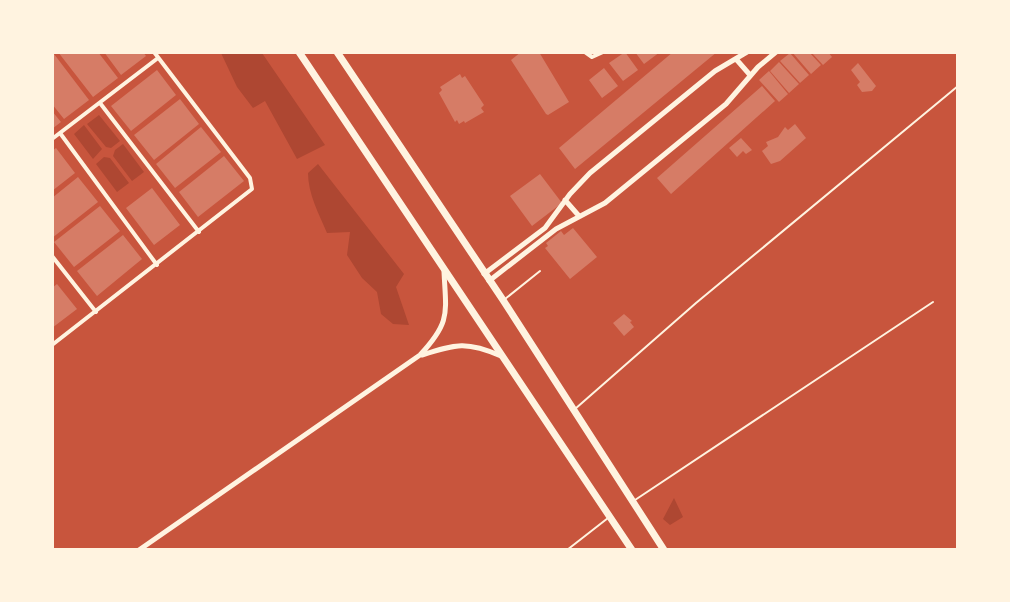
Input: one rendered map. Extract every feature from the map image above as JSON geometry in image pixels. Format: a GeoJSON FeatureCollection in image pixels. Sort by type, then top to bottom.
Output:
{"type":"FeatureCollection","features":[{"type":"Feature","properties":{"kind":"highway"},"geometry":{"type":"LineString","coordinates":[[299,52],[444,272],[632,549]]}},
{"type":"Feature","properties":{"kind":"highway"},"geometry":{"type":"LineString","coordinates":[[337,52],[503,300],[572,411],[664,549]]}},
{"type":"Feature","properties":{"kind":"street"},"geometry":{"type":"LineString","coordinates":[[52,345],[249,194],[253,183],[154,52]]}},
{"type":"Feature","properties":{"kind":"street"},"geometry":{"type":"LineString","coordinates":[[585,52],[595,57],[603,52]]}},
{"type":"Feature","properties":{"kind":"street"},"geometry":{"type":"LineString","coordinates":[[484,274],[550,222],[590,173],[715,71],[747,52]]}},
{"type":"Feature","properties":{"kind":"street"},"geometry":{"type":"LineString","coordinates":[[489,281],[556,229],[604,202],[726,104],[750,75],[776,52]]}},
{"type":"Feature","properties":{"kind":"street"},"geometry":{"type":"LineString","coordinates":[[52,139],[158,58]]}},
{"type":"Feature","properties":{"kind":"street"},"geometry":{"type":"LineString","coordinates":[[736,59],[750,75]]}},
{"type":"Feature","properties":{"kind":"street"},"geometry":{"type":"LineString","coordinates":[[100,103],[199,232]]}},
{"type":"Feature","properties":{"kind":"street"},"geometry":{"type":"LineString","coordinates":[[60,134],[157,265]]}},
{"type":"Feature","properties":{"kind":"street"},"geometry":{"type":"LineString","coordinates":[[566,200],[579,216]]}},
{"type":"Feature","properties":{"kind":"street"},"geometry":{"type":"LineString","coordinates":[[550,222],[556,229]]}},
{"type":"Feature","properties":{"kind":"street"},"geometry":{"type":"LineString","coordinates":[[52,256],[96,312]]}},
{"type":"Feature","properties":{"kind":"street"},"geometry":{"type":"LineString","coordinates":[[139,549],[420,355],[438,333],[446,316],[444,272]]}},
{"type":"Feature","properties":{"kind":"street"},"geometry":{"type":"LineString","coordinates":[[420,355],[463,344],[477,345],[501,356]]}},
{"type":"Feature","properties":{"kind":"lane"},"geometry":{"type":"LineString","coordinates":[[572,411],[696,303],[957,86]]}},
{"type":"Feature","properties":{"kind":"lane"},"geometry":{"type":"LineString","coordinates":[[503,300],[540,271]]}},
{"type":"Feature","properties":{"kind":"lane"},"geometry":{"type":"LineString","coordinates":[[632,501],[933,302]]}},
{"type":"Feature","properties":{"kind":"lane"},"geometry":{"type":"LineString","coordinates":[[567,549],[610,517]]}},
{"type":"Feature","properties":{"kind":"shaded area"},"geometry":{"type":"Polygon","coordinates":[[[221,53],[262,53],[325,145],[297,159],[265,101],[253,108],[237,87],[221,53]]]}},
{"type":"Feature","properties":{"kind":"shaded area"},"geometry":{"type":"Polygon","coordinates":[[[99,115],[120,141],[111,148],[106,147],[87,124],[99,115]]]}},
{"type":"Feature","properties":{"kind":"shaded area"},"geometry":{"type":"Polygon","coordinates":[[[84,125],[102,149],[93,159],[74,134],[84,125]]]}},
{"type":"Feature","properties":{"kind":"shaded area"},"geometry":{"type":"Polygon","coordinates":[[[123,144],[144,172],[132,181],[113,156],[115,150],[123,144]]]}},
{"type":"Feature","properties":{"kind":"shaded area"},"geometry":{"type":"Polygon","coordinates":[[[104,157],[110,158],[129,183],[117,192],[96,164],[104,157]]]}},
{"type":"Feature","properties":{"kind":"shaded area"},"geometry":{"type":"Polygon","coordinates":[[[318,164],[404,274],[396,287],[409,325],[393,324],[381,314],[377,292],[362,278],[347,255],[350,232],[327,233],[314,204],[308,181],[308,173],[318,164]]]}},
{"type":"Feature","properties":{"kind":"shaded area"},"geometry":{"type":"Polygon","coordinates":[[[674,498],[683,517],[670,525],[663,519],[674,498]]]}},
{"type":"Feature","properties":{"kind":"building"},"geometry":{"type":"Polygon","coordinates":[[[58,52],[98,52],[118,78],[93,97],[58,52]]]}},
{"type":"Feature","properties":{"kind":"building"},"geometry":{"type":"Polygon","coordinates":[[[104,52],[143,52],[146,56],[121,75],[104,52]]]}},
{"type":"Feature","properties":{"kind":"building"},"geometry":{"type":"Polygon","coordinates":[[[521,52],[539,52],[569,102],[548,115],[546,114],[511,60],[521,52]]]}},
{"type":"Feature","properties":{"kind":"building"},"geometry":{"type":"Polygon","coordinates":[[[625,52],[638,70],[623,81],[609,63],[625,52]]]}},
{"type":"Feature","properties":{"kind":"building"},"geometry":{"type":"Polygon","coordinates":[[[635,52],[660,52],[644,64],[635,52]]]}},
{"type":"Feature","properties":{"kind":"building"},"geometry":{"type":"Polygon","coordinates":[[[673,52],[717,52],[575,169],[559,148],[673,52]]]}},
{"type":"Feature","properties":{"kind":"building"},"geometry":{"type":"Polygon","coordinates":[[[792,52],[809,52],[821,65],[811,74],[792,52]]]}},
{"type":"Feature","properties":{"kind":"building"},"geometry":{"type":"Polygon","coordinates":[[[811,52],[828,52],[832,57],[823,65],[811,52]]]}},
{"type":"Feature","properties":{"kind":"building"},"geometry":{"type":"Polygon","coordinates":[[[790,53],[809,75],[800,83],[780,61],[790,53]]]}},
{"type":"Feature","properties":{"kind":"building"},"geometry":{"type":"Polygon","coordinates":[[[54,54],[89,100],[64,119],[52,104],[54,54]]]}},
{"type":"Feature","properties":{"kind":"building"},"geometry":{"type":"Polygon","coordinates":[[[779,62],[799,84],[789,93],[770,71],[779,62]]]}},
{"type":"Feature","properties":{"kind":"building"},"geometry":{"type":"Polygon","coordinates":[[[858,63],[876,86],[872,91],[862,92],[857,85],[860,82],[851,70],[858,63]]]}},
{"type":"Feature","properties":{"kind":"building"},"geometry":{"type":"Polygon","coordinates":[[[604,68],[618,86],[602,98],[589,80],[604,68]]]}},
{"type":"Feature","properties":{"kind":"building"},"geometry":{"type":"Polygon","coordinates":[[[157,70],[176,95],[131,131],[111,106],[157,70]]]}},
{"type":"Feature","properties":{"kind":"building"},"geometry":{"type":"Polygon","coordinates":[[[769,71],[788,94],[779,102],[759,80],[769,71]]]}},
{"type":"Feature","properties":{"kind":"building"},"geometry":{"type":"Polygon","coordinates":[[[460,74],[462,78],[465,76],[484,105],[481,108],[484,112],[459,124],[457,120],[455,122],[439,93],[442,90],[440,87],[460,74]]]}},
{"type":"Feature","properties":{"kind":"building"},"geometry":{"type":"Polygon","coordinates":[[[762,86],[775,101],[671,194],[657,178],[762,86]]]}},
{"type":"Feature","properties":{"kind":"building"},"geometry":{"type":"Polygon","coordinates":[[[180,99],[199,124],[154,160],[134,135],[180,99]]]}},
{"type":"Feature","properties":{"kind":"building"},"geometry":{"type":"Polygon","coordinates":[[[52,111],[61,122],[52,129],[52,111]]]}},
{"type":"Feature","properties":{"kind":"building"},"geometry":{"type":"Polygon","coordinates":[[[795,124],[806,138],[780,161],[771,164],[762,151],[768,146],[766,142],[778,137],[785,127],[788,130],[795,124]]]}},
{"type":"Feature","properties":{"kind":"building"},"geometry":{"type":"Polygon","coordinates":[[[201,127],[221,152],[175,188],[156,164],[201,127]]]}},
{"type":"Feature","properties":{"kind":"building"},"geometry":{"type":"Polygon","coordinates":[[[741,138],[752,150],[746,154],[743,151],[737,157],[729,148],[741,138]]]}},
{"type":"Feature","properties":{"kind":"building"},"geometry":{"type":"Polygon","coordinates":[[[56,148],[75,173],[52,191],[52,151],[56,148]]]}},
{"type":"Feature","properties":{"kind":"building"},"geometry":{"type":"Polygon","coordinates":[[[224,156],[244,181],[198,217],[179,192],[224,156]]]}},
{"type":"Feature","properties":{"kind":"building"},"geometry":{"type":"Polygon","coordinates":[[[540,174],[562,203],[532,226],[510,196],[540,174]]]}},
{"type":"Feature","properties":{"kind":"building"},"geometry":{"type":"Polygon","coordinates":[[[78,177],[98,202],[52,238],[52,198],[78,177]]]}},
{"type":"Feature","properties":{"kind":"building"},"geometry":{"type":"Polygon","coordinates":[[[152,188],[180,225],[154,245],[126,208],[152,188]]]}},
{"type":"Feature","properties":{"kind":"building"},"geometry":{"type":"Polygon","coordinates":[[[100,206],[120,231],[74,267],[54,242],[100,206]]]}},
{"type":"Feature","properties":{"kind":"building"},"geometry":{"type":"Polygon","coordinates":[[[573,228],[597,257],[570,279],[545,248],[548,246],[546,243],[561,231],[564,235],[573,228]]]}},
{"type":"Feature","properties":{"kind":"building"},"geometry":{"type":"Polygon","coordinates":[[[123,235],[142,259],[97,296],[77,271],[123,235]]]}},
{"type":"Feature","properties":{"kind":"building"},"geometry":{"type":"Polygon","coordinates":[[[57,284],[77,309],[52,328],[52,288],[57,284]]]}},
{"type":"Feature","properties":{"kind":"building"},"geometry":{"type":"Polygon","coordinates":[[[624,314],[632,321],[630,322],[634,327],[624,336],[613,323],[624,314]]]}}]}
